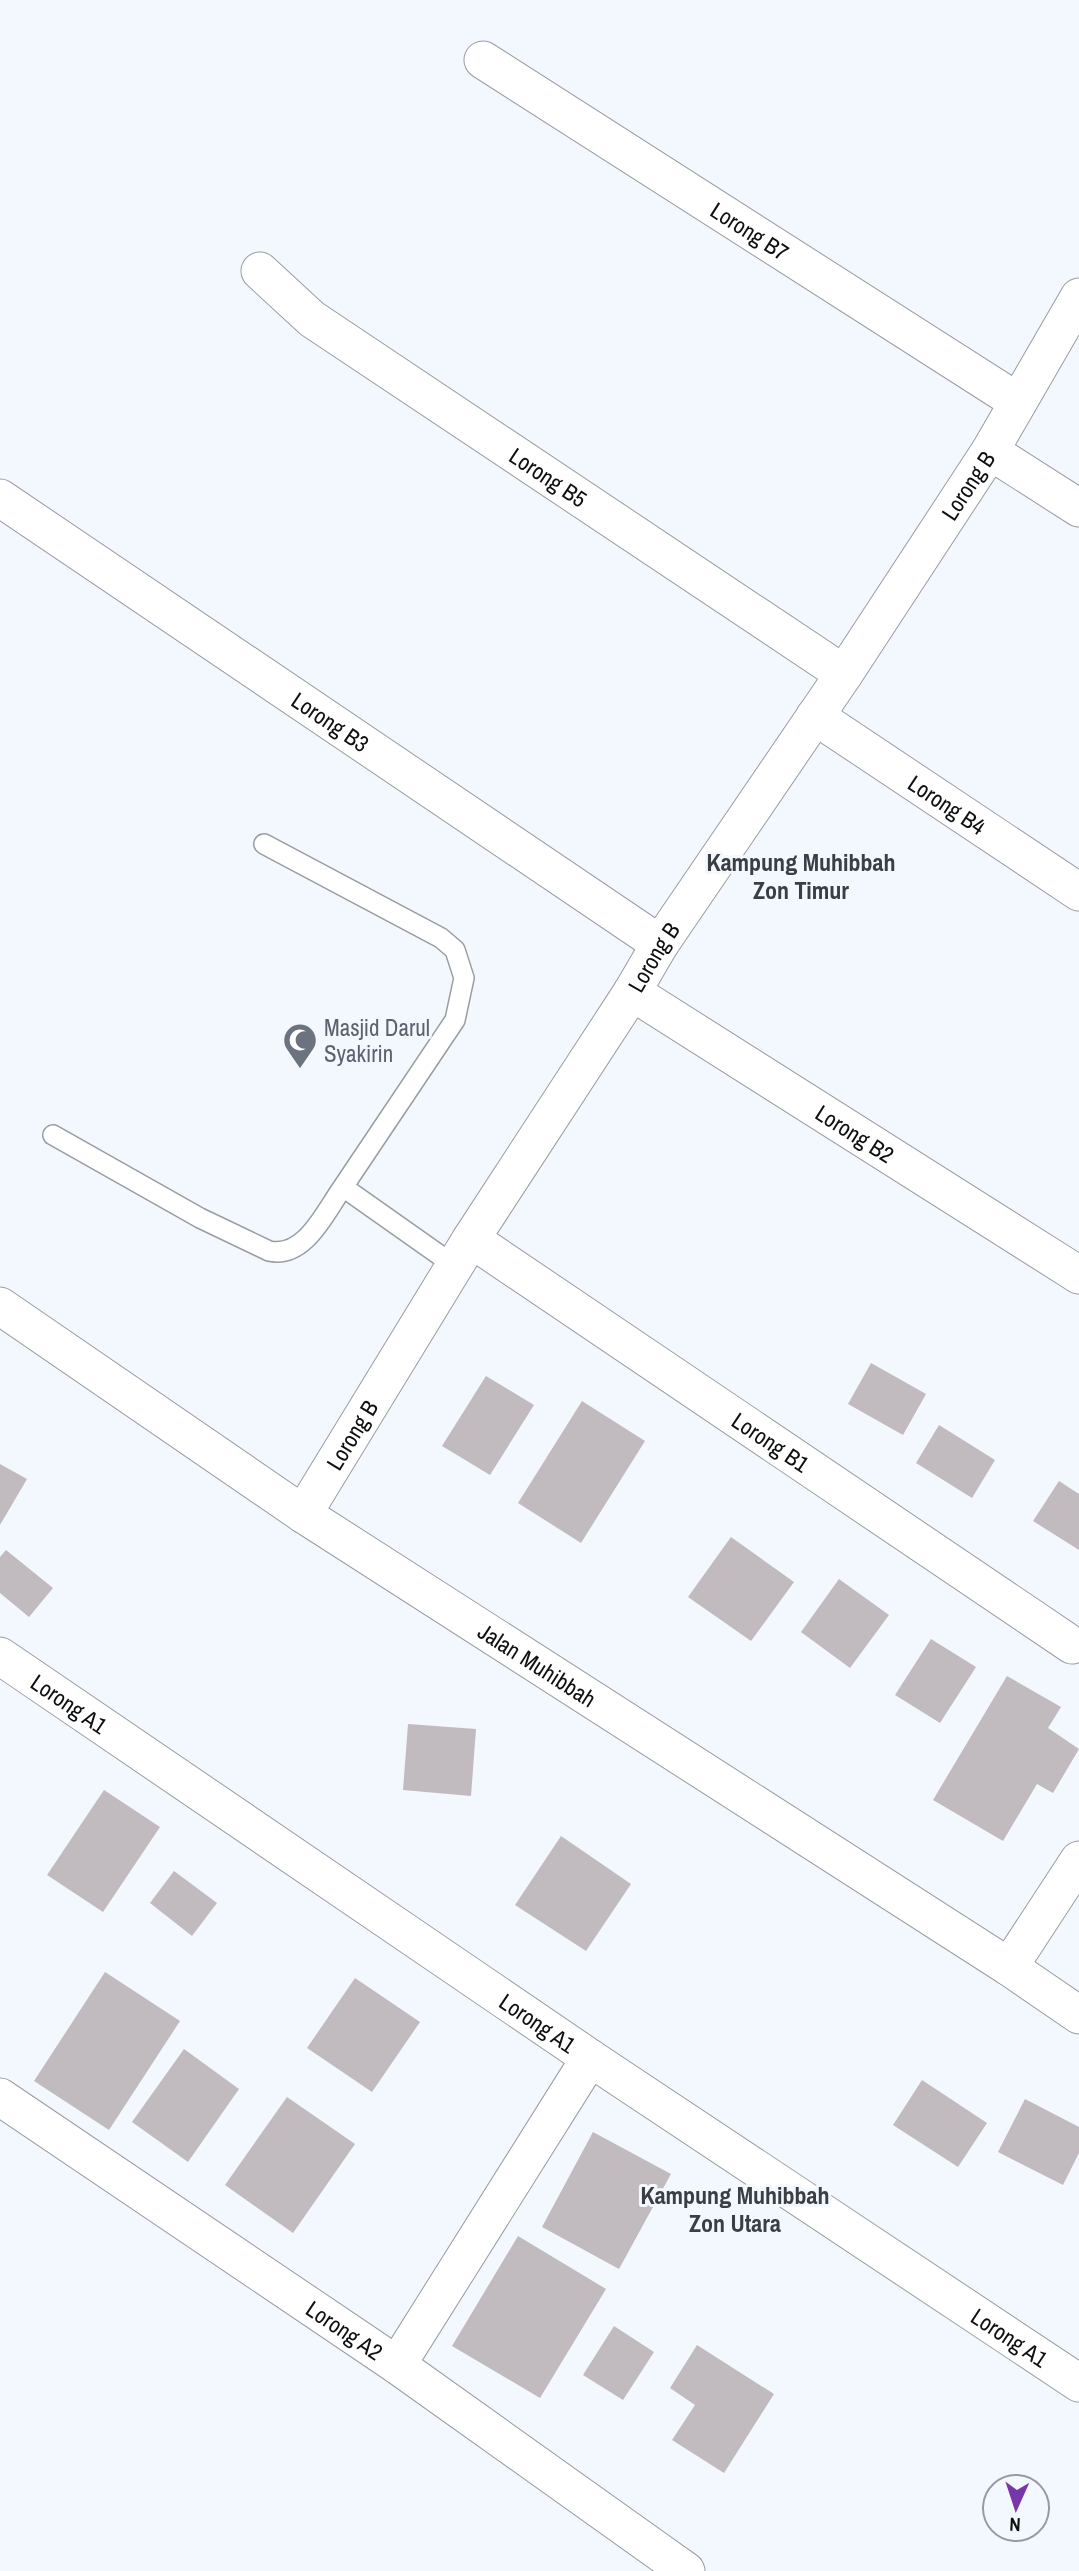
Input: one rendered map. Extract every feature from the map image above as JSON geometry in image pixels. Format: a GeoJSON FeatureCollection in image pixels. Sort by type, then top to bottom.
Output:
{"type":"FeatureCollection","features":[{"type":"Feature","properties":{"kind":"street","name":"Lorong B7"},"geometry":{"type":"LineString","coordinates":[[483,60],[1018,402]]}},
{"type":"Feature","properties":{"kind":"street","name":"Lorong B5"},"geometry":{"type":"LineString","coordinates":[[260,271],[313,319],[844,674]]}},
{"type":"Feature","properties":{"kind":"street","name":"Lorong B"},"geometry":{"type":"LineString","coordinates":[[303,1514],[463,1252],[632,992],[660,944],[844,674],[990,451],[1079,297]]}},
{"type":"Feature","properties":{"kind":"street"},"geometry":{"type":"LineString","coordinates":[[990,451],[1079,508]]}},
{"type":"Feature","properties":{"kind":"street","name":"Lorong B3"},"geometry":{"type":"LineString","coordinates":[[0,498],[660,944]]}},
{"type":"Feature","properties":{"kind":"street","name":"Lorong B4"},"geometry":{"type":"LineString","coordinates":[[815,716],[1079,892]]}},
{"type":"Feature","properties":{"kind":"street","name":"Lorong B2"},"geometry":{"type":"LineString","coordinates":[[632,992],[1079,1275]]}},
{"type":"Feature","properties":{"kind":"street","name":"Lorong B1"},"geometry":{"type":"LineString","coordinates":[[463,1252],[1072,1644]]}},
{"type":"Feature","properties":{"kind":"street","name":"Jalan Muhibbah"},"geometry":{"type":"LineString","coordinates":[[0,1306],[303,1514],[1009,1967],[1079,2015]]}},
{"type":"Feature","properties":{"kind":"street","name":"Lorong A1"},"geometry":{"type":"LineString","coordinates":[[0,1656],[590,2058],[1079,2383]]}},
{"type":"Feature","properties":{"kind":"street"},"geometry":{"type":"LineString","coordinates":[[1009,1967],[1079,1860]]}},
{"type":"Feature","properties":{"kind":"street"},"geometry":{"type":"LineString","coordinates":[[397,2365],[590,2058]]}},
{"type":"Feature","properties":{"kind":"street","name":"Lorong A2"},"geometry":{"type":"LineString","coordinates":[[0,2097],[397,2365],[686,2571]]}},
{"type":"Feature","properties":{"kind":"lane"},"geometry":{"type":"LineString","coordinates":[[53,1135],[200,1218],[269,1251],[281,1253],[303,1243],[455,1020],[464,978],[455,950],[441,938],[264,844]]}},
{"type":"Feature","properties":{"kind":"lane"},"geometry":{"type":"LineString","coordinates":[[343,1187],[463,1252]]}},
{"type":"Feature","properties":{"kind":"building"},"geometry":{"type":"Polygon","coordinates":[[[871,1363],[926,1394],[903,1435],[848,1404],[871,1363]]]}},
{"type":"Feature","properties":{"kind":"building"},"geometry":{"type":"Polygon","coordinates":[[[486,1376],[534,1405],[490,1475],[442,1446],[486,1376]]]}},
{"type":"Feature","properties":{"kind":"building"},"geometry":{"type":"Polygon","coordinates":[[[582,1401],[645,1441],[581,1543],[518,1503],[582,1401]]]}},
{"type":"Feature","properties":{"kind":"building"},"geometry":{"type":"Polygon","coordinates":[[[939,1425],[995,1460],[972,1498],[916,1463],[939,1425]]]}},
{"type":"Feature","properties":{"kind":"building"},"geometry":{"type":"Polygon","coordinates":[[[0,1464],[27,1479],[0,1525],[0,1464]]]}},
{"type":"Feature","properties":{"kind":"building"},"geometry":{"type":"Polygon","coordinates":[[[1059,1481],[1079,1494],[1079,1550],[1033,1521],[1059,1481]]]}},
{"type":"Feature","properties":{"kind":"building"},"geometry":{"type":"Polygon","coordinates":[[[731,1537],[794,1582],[751,1641],[688,1597],[731,1537]]]}},
{"type":"Feature","properties":{"kind":"building"},"geometry":{"type":"Polygon","coordinates":[[[6,1550],[53,1588],[29,1617],[0,1593],[0,1557],[6,1550]]]}},
{"type":"Feature","properties":{"kind":"building"},"geometry":{"type":"Polygon","coordinates":[[[839,1579],[889,1615],[850,1668],[801,1632],[839,1579]]]}},
{"type":"Feature","properties":{"kind":"building"},"geometry":{"type":"Polygon","coordinates":[[[931,1639],[976,1667],[940,1723],[895,1695],[931,1639]]]}},
{"type":"Feature","properties":{"kind":"building"},"geometry":{"type":"Polygon","coordinates":[[[1007,1676],[1061,1707],[1048,1728],[1079,1749],[1053,1793],[1037,1784],[1003,1841],[933,1800],[1007,1676]]]}},
{"type":"Feature","properties":{"kind":"building"},"geometry":{"type":"Polygon","coordinates":[[[408,1724],[476,1729],[471,1796],[403,1790],[408,1724]]]}},
{"type":"Feature","properties":{"kind":"building"},"geometry":{"type":"Polygon","coordinates":[[[104,1790],[160,1827],[103,1912],[47,1875],[104,1790]]]}},
{"type":"Feature","properties":{"kind":"building"},"geometry":{"type":"Polygon","coordinates":[[[561,1836],[631,1884],[586,1951],[515,1905],[561,1836]]]}},
{"type":"Feature","properties":{"kind":"building"},"geometry":{"type":"Polygon","coordinates":[[[174,1871],[217,1903],[192,1936],[150,1903],[174,1871]]]}},
{"type":"Feature","properties":{"kind":"building"},"geometry":{"type":"Polygon","coordinates":[[[105,1972],[180,2021],[109,2130],[34,2081],[105,1972]]]}},
{"type":"Feature","properties":{"kind":"building"},"geometry":{"type":"Polygon","coordinates":[[[355,1978],[420,2022],[372,2092],[307,2048],[355,1978]]]}},
{"type":"Feature","properties":{"kind":"building"},"geometry":{"type":"Polygon","coordinates":[[[184,2049],[239,2089],[188,2162],[132,2122],[184,2049]]]}},
{"type":"Feature","properties":{"kind":"building"},"geometry":{"type":"Polygon","coordinates":[[[922,2080],[987,2123],[958,2167],[893,2125],[922,2080]]]}},
{"type":"Feature","properties":{"kind":"building"},"geometry":{"type":"Polygon","coordinates":[[[287,2097],[355,2144],[293,2233],[225,2185],[287,2097]]]}},
{"type":"Feature","properties":{"kind":"building"},"geometry":{"type":"Polygon","coordinates":[[[1025,2099],[1079,2127],[1079,2153],[1063,2185],[998,2152],[1025,2099]]]}},
{"type":"Feature","properties":{"kind":"building"},"geometry":{"type":"Polygon","coordinates":[[[593,2132],[671,2174],[619,2269],[542,2227],[593,2132]]]}},
{"type":"Feature","properties":{"kind":"building"},"geometry":{"type":"Polygon","coordinates":[[[518,2236],[606,2289],[540,2398],[452,2346],[518,2236]]]}},
{"type":"Feature","properties":{"kind":"building"},"geometry":{"type":"Polygon","coordinates":[[[614,2326],[654,2352],[623,2400],[583,2375],[614,2326]]]}},
{"type":"Feature","properties":{"kind":"building"},"geometry":{"type":"Polygon","coordinates":[[[697,2345],[774,2394],[724,2473],[672,2440],[695,2405],[670,2388],[697,2345]]]}},
{"type":"Feature","properties":{"kind":"place","name":"Masjid Darul Syakirin"},"geometry":{"type":"Point","coordinates":[300,1070]}},
{"type":"Feature","properties":{"kind":"district","name":"Kampung Muhibbah Zon Timur"},"geometry":{"type":"Point","coordinates":[801,876]}},
{"type":"Feature","properties":{"kind":"district","name":"Kampung Muhibbah Zon Utara"},"geometry":{"type":"Point","coordinates":[735,2209]}}]}
